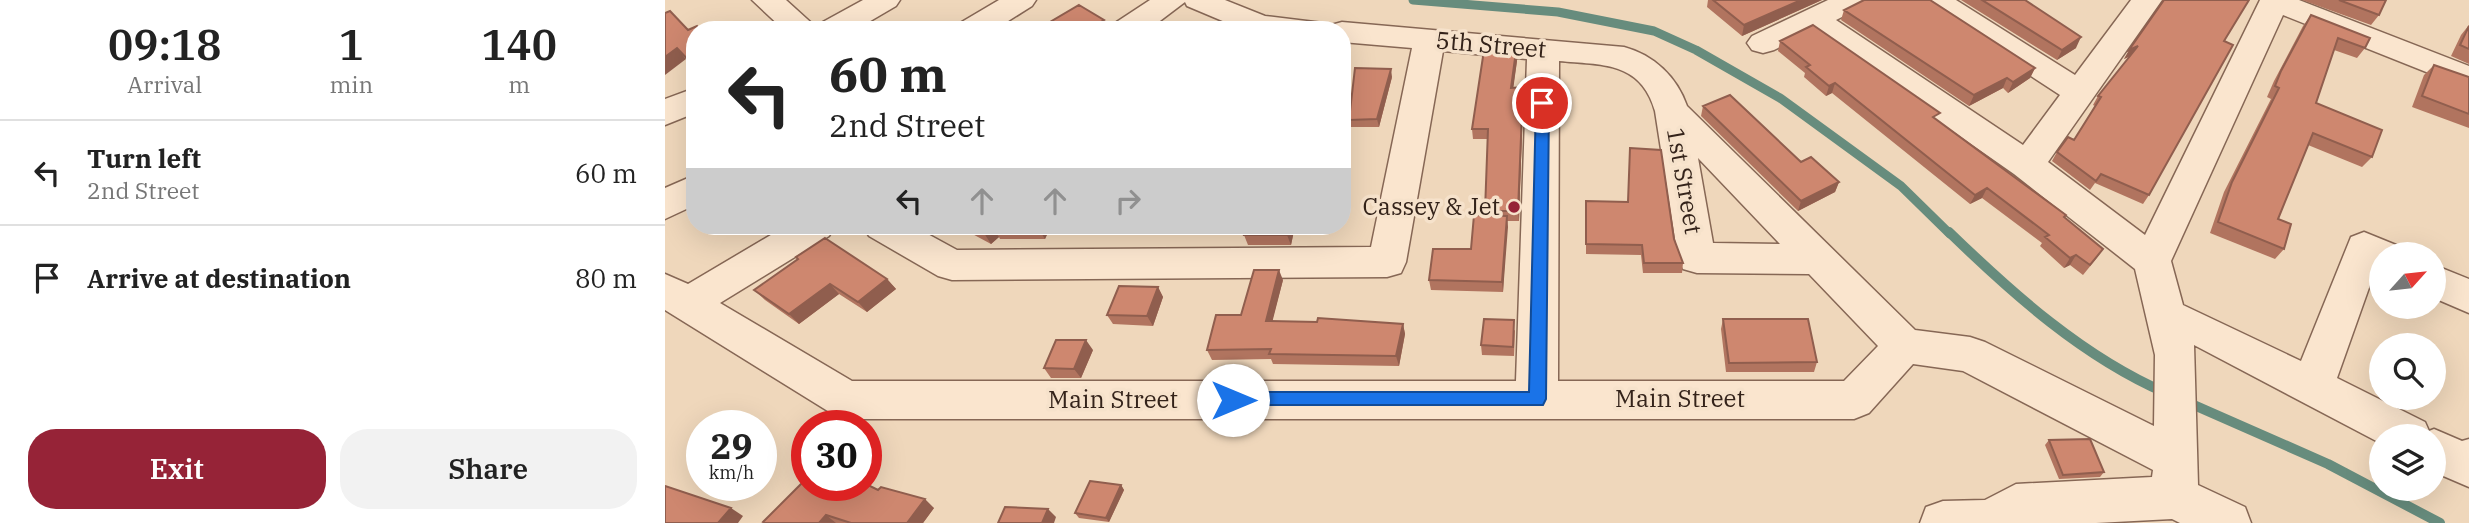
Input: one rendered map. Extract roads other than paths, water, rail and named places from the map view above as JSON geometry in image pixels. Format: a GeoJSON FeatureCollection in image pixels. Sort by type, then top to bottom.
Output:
{"type":"FeatureCollection","features":[{"type":"Feature","properties":{"kind":"street"},"geometry":{"type":"LineString","coordinates":[[767,0],[792,21]]}},
{"type":"Feature","properties":{"kind":"street"},"geometry":{"type":"LineString","coordinates":[[848,21],[885,0]]}},
{"type":"Feature","properties":{"kind":"street"},"geometry":{"type":"LineString","coordinates":[[986,21],[1021,0]]}},
{"type":"Feature","properties":{"kind":"street"},"geometry":{"type":"LineString","coordinates":[[1140,21],[1171,0]]}},
{"type":"Feature","properties":{"kind":"street"},"geometry":{"type":"LineString","coordinates":[[1198,0],[1250,21]]}},
{"type":"Feature","properties":{"kind":"street"},"geometry":{"type":"LineString","coordinates":[[1763,43],[1853,0]]}},
{"type":"Feature","properties":{"kind":"street"},"geometry":{"type":"LineString","coordinates":[[1935,0],[2080,93]]}},
{"type":"Feature","properties":{"kind":"street"},"geometry":{"type":"LineString","coordinates":[[2027,165],[2147,0]]}},
{"type":"Feature","properties":{"kind":"street"},"geometry":{"type":"LineString","coordinates":[[2175,478],[2176,355],[2152,261],[2274,1],[2469,78]]}},
{"type":"Feature","properties":{"kind":"street"},"geometry":{"type":"LineString","coordinates":[[1813,19],[2027,165],[2152,261]]}},
{"type":"Feature","properties":{"kind":"street","name":"5th Street"},"geometry":{"type":"LineString","coordinates":[[1351,33],[1624,57],[1639,64]]}},
{"type":"Feature","properties":{"kind":"street"},"geometry":{"type":"LineString","coordinates":[[898,235],[952,265],[1393,274],[1429,40]]}},
{"type":"Feature","properties":{"kind":"street"},"geometry":{"type":"LineString","coordinates":[[1537,399],[1543,49]]}},
{"type":"Feature","properties":{"kind":"street","name":"1st Street"},"geometry":{"type":"LineString","coordinates":[[1639,64],[1667,92],[1697,258],[1815,259]]}},
{"type":"Feature","properties":{"kind":"street"},"geometry":{"type":"LineString","coordinates":[[665,113],[686,103]]}},
{"type":"Feature","properties":{"kind":"street","name":"1st Street"},"geometry":{"type":"LineString","coordinates":[[1672,111],[1815,259],[1904,346]]}},
{"type":"Feature","properties":{"kind":"street"},"geometry":{"type":"LineString","coordinates":[[665,205],[686,193]]}},
{"type":"Feature","properties":{"kind":"street"},"geometry":{"type":"LineString","coordinates":[[676,297],[798,235]]}},
{"type":"Feature","properties":{"kind":"street"},"geometry":{"type":"LineString","coordinates":[[2312,385],[2364,247],[2369,249]]}},
{"type":"Feature","properties":{"kind":"street"},"geometry":{"type":"LineString","coordinates":[[2447,286],[2469,297]]}},
{"type":"Feature","properties":{"kind":"street","name":"Main Street"},"geometry":{"type":"LineString","coordinates":[[676,297],[846,400],[1854,400],[1904,346]]}},
{"type":"Feature","properties":{"kind":"street"},"geometry":{"type":"LineString","coordinates":[[2165,315],[2312,385],[2386,424]]}},
{"type":"Feature","properties":{"kind":"street"},"geometry":{"type":"LineString","coordinates":[[1904,346],[1970,354],[2175,478],[2228,523]]}},
{"type":"Feature","properties":{"kind":"street"},"geometry":{"type":"LineString","coordinates":[[2446,456],[2467,467],[2469,459]]}},
{"type":"Feature","properties":{"kind":"street"},"geometry":{"type":"LineString","coordinates":[[1943,523],[1996,523],[2004,512],[2016,506],[2175,478]]}},
{"type":"Feature","properties":{"kind":"waterway"},"geometry":{"type":"LineString","coordinates":[[1413,0],[1558,12],[1654,31],[1696,50],[1780,98],[1901,186],[1950,234]]}},
{"type":"Feature","properties":{"kind":"waterway"},"geometry":{"type":"LineString","coordinates":[[1949,232],[2024,301],[2078,343],[2135,378],[2166,393]]}},
{"type":"Feature","properties":{"kind":"waterway"},"geometry":{"type":"LineString","coordinates":[[2187,402],[2328,464],[2440,523]]}},
{"type":"Feature","properties":{"kind":"place","name":"Cassey & Jet"},"geometry":{"type":"Point","coordinates":[1514,207]}}]}
